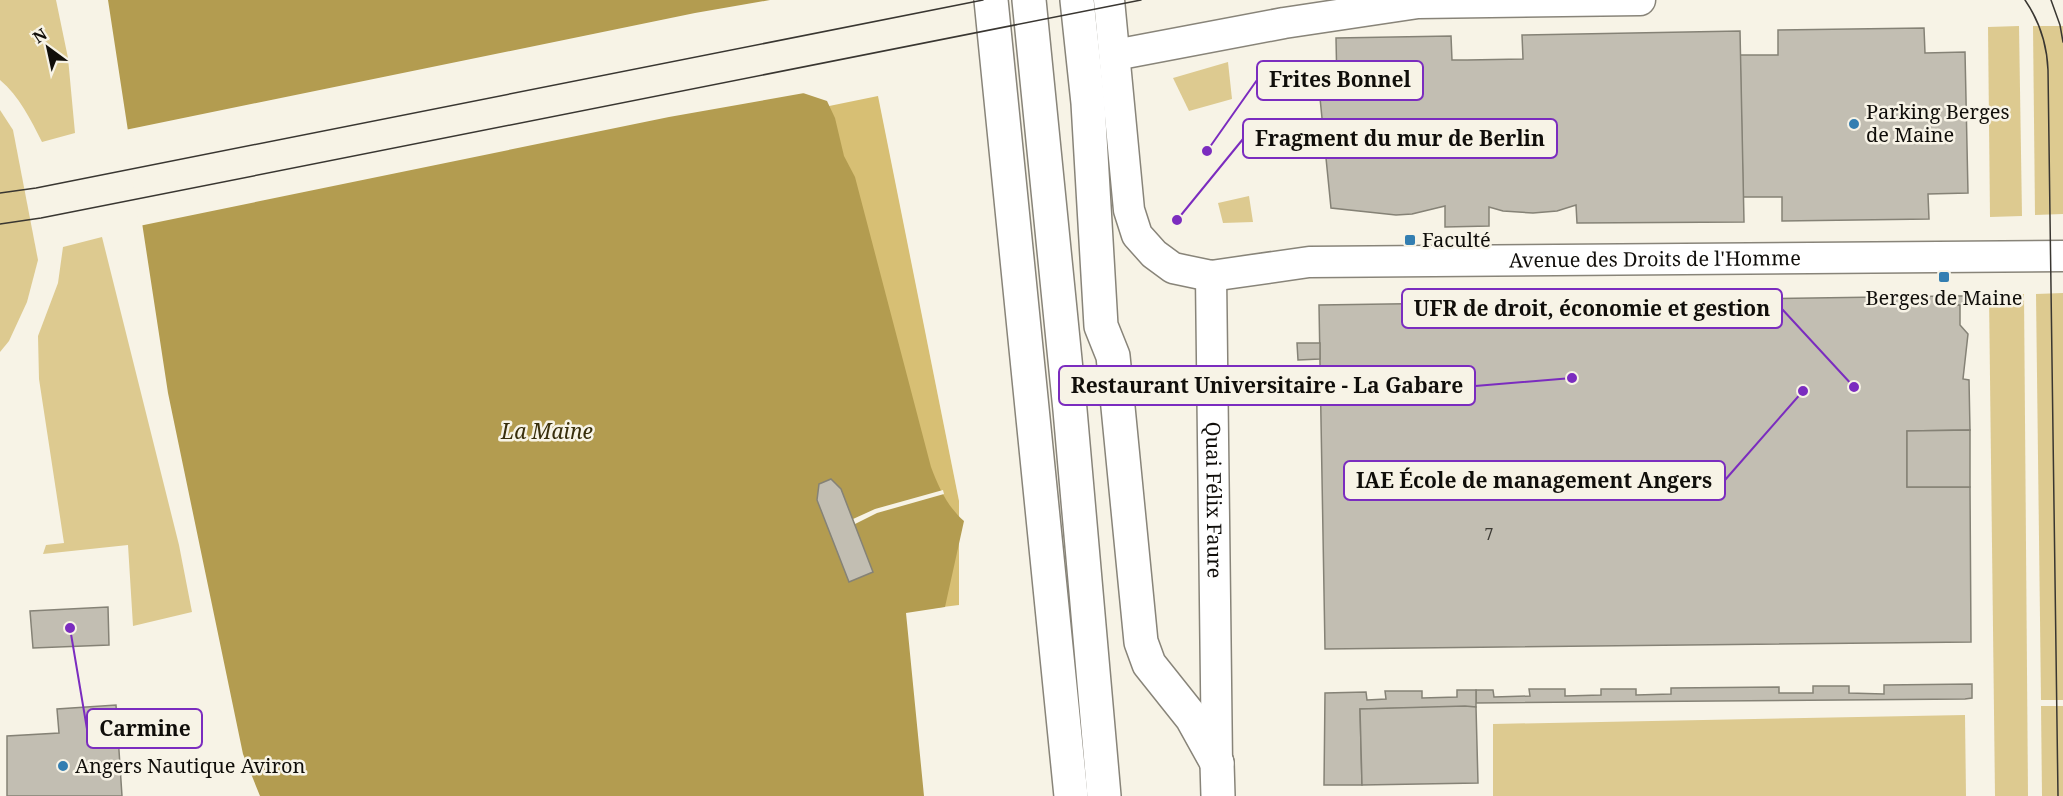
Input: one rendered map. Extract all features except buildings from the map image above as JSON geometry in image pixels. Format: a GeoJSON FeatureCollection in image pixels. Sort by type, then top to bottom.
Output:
{"type":"FeatureCollection","features":[{"type":"Feature","properties":{"kind":"main road"},"geometry":{"type":"LineString","coordinates":[[991,0],[1071,796]]}},
{"type":"Feature","properties":{"kind":"main road"},"geometry":{"type":"LineString","coordinates":[[1029,0],[1070,410],[1104,796]]}},
{"type":"Feature","properties":{"kind":"main road"},"geometry":{"type":"LineString","coordinates":[[1077,0],[1088,103],[1101,326],[1113,357],[1141,642],[1149,664],[1192,718],[1217,763]]}},
{"type":"Feature","properties":{"kind":"main road"},"geometry":{"type":"LineString","coordinates":[[1070,410],[1101,326]]}},
{"type":"Feature","properties":{"kind":"main road","name":"Quai Félix Faure"},"geometry":{"type":"LineString","coordinates":[[1217,763],[1218,796]]}},
{"type":"Feature","properties":{"kind":"street"},"geometry":{"type":"LineString","coordinates":[[1109,0],[1129,210],[1137,235],[1154,254],[1173,268],[1211,276]]}},
{"type":"Feature","properties":{"kind":"street"},"geometry":{"type":"LineString","coordinates":[[1114,55],[1284,22],[1418,3],[1640,0]]}},
{"type":"Feature","properties":{"kind":"street","name":"Avenue des Droits de l'Homme"},"geometry":{"type":"LineString","coordinates":[[1211,276],[1309,262],[2063,256]]}},
{"type":"Feature","properties":{"kind":"street","name":"Quai Félix Faure"},"geometry":{"type":"LineString","coordinates":[[1211,276],[1217,763]]}},
{"type":"Feature","properties":{"kind":"shaded area"},"geometry":{"type":"Polygon","coordinates":[[[0,0],[56,0],[68,58],[75,133],[42,142],[19,101],[0,80],[0,0]]]}},
{"type":"Feature","properties":{"kind":"shaded area"},"geometry":{"type":"Polygon","coordinates":[[[2019,26],[2022,216],[1990,217],[1988,27],[2019,26]]]}},
{"type":"Feature","properties":{"kind":"shaded area"},"geometry":{"type":"Polygon","coordinates":[[[2033,26],[2063,26],[2063,214],[2035,215],[2033,26]]]}},
{"type":"Feature","properties":{"kind":"shaded area"},"geometry":{"type":"Polygon","coordinates":[[[1228,62],[1232,99],[1189,111],[1173,78],[1228,62]]]}},
{"type":"Feature","properties":{"kind":"shaded area"},"geometry":{"type":"Polygon","coordinates":[[[878,96],[959,501],[959,605],[919,610],[751,122],[878,96]]]}},
{"type":"Feature","properties":{"kind":"shaded area"},"geometry":{"type":"Polygon","coordinates":[[[0,110],[13,130],[38,260],[27,302],[9,341],[0,352],[0,110]]]}},
{"type":"Feature","properties":{"kind":"shaded area"},"geometry":{"type":"Polygon","coordinates":[[[1249,196],[1253,222],[1223,223],[1218,203],[1249,196]]]}},
{"type":"Feature","properties":{"kind":"shaded area"},"geometry":{"type":"Polygon","coordinates":[[[102,237],[179,545],[192,612],[133,626],[128,545],[43,554],[46,545],[64,543],[39,379],[38,336],[58,283],[63,247],[102,237]]]}},
{"type":"Feature","properties":{"kind":"shaded area"},"geometry":{"type":"Polygon","coordinates":[[[2063,293],[2063,700],[2041,700],[2036,294],[2063,293]]]}},
{"type":"Feature","properties":{"kind":"shaded area"},"geometry":{"type":"Polygon","coordinates":[[[1989,294],[2024,294],[2028,796],[1995,796],[1989,294]]]}},
{"type":"Feature","properties":{"kind":"shaded area"},"geometry":{"type":"Polygon","coordinates":[[[2041,706],[2063,706],[2063,796],[2042,796],[2041,706]]]}},
{"type":"Feature","properties":{"kind":"shaded area"},"geometry":{"type":"Polygon","coordinates":[[[1965,715],[1966,796],[1493,796],[1493,724],[1965,715]]]}},
{"type":"Feature","properties":{"kind":"water","name":"La Maine"},"geometry":{"type":"Polygon","coordinates":[[[108,0],[791,0],[803,93],[827,101],[835,118],[844,156],[855,177],[931,467],[944,496],[964,521],[945,607],[906,613],[924,796],[260,796],[243,754],[168,393],[108,0]]]}},
{"type":"Feature","properties":{"kind":"pier"},"geometry":{"type":"Polygon","coordinates":[[[770,0],[794,0],[804,86],[805,90],[810,92],[669,117],[139,226],[125,130],[695,13],[770,0]]]}},
{"type":"Feature","properties":{"kind":"pier"},"geometry":{"type":"Polygon","coordinates":[[[943,490],[944,494],[877,513],[855,524],[853,519],[875,509],[943,490]]]}},
{"type":"Feature","properties":{"kind":"tram line"},"geometry":{"type":"LineString","coordinates":[[0,193],[36,188],[983,0]]}},
{"type":"Feature","properties":{"kind":"tram line"},"geometry":{"type":"LineString","coordinates":[[0,224],[41,218],[1141,0]]}},
{"type":"Feature","properties":{"kind":"tram line"},"geometry":{"type":"LineString","coordinates":[[2025,0],[2042,34],[2048,70],[2058,796]]}},
{"type":"Feature","properties":{"kind":"tram line"},"geometry":{"type":"LineString","coordinates":[[2051,0],[2063,42]]}},
{"type":"Feature","properties":{"kind":"place","name":"Parking Berges de Maine"},"geometry":{"type":"Point","coordinates":[1854,124]}},
{"type":"Feature","properties":{"kind":"place","name":"Frites Bonnel"},"geometry":{"type":"Point","coordinates":[1207,151]}},
{"type":"Feature","properties":{"kind":"place","name":"Fragment du mur de Berlin"},"geometry":{"type":"Point","coordinates":[1177,220]}},
{"type":"Feature","properties":{"kind":"place","name":"Faculté"},"geometry":{"type":"Point","coordinates":[1410,240]}},
{"type":"Feature","properties":{"kind":"place","name":"Berges de Maine"},"geometry":{"type":"Point","coordinates":[1944,277]}},
{"type":"Feature","properties":{"kind":"place","name":"Restaurant Universitaire - La Gabare"},"geometry":{"type":"Point","coordinates":[1572,378]}},
{"type":"Feature","properties":{"kind":"place","name":"UFR de droit, économie et gestion"},"geometry":{"type":"Point","coordinates":[1854,387]}},
{"type":"Feature","properties":{"kind":"place","name":"IAE École de management Angers"},"geometry":{"type":"Point","coordinates":[1803,391]}},
{"type":"Feature","properties":{"kind":"place","name":"Carmine"},"geometry":{"type":"Point","coordinates":[70,628]}},
{"type":"Feature","properties":{"kind":"place","name":"Angers Nautique Aviron"},"geometry":{"type":"Point","coordinates":[63,766]}}]}
